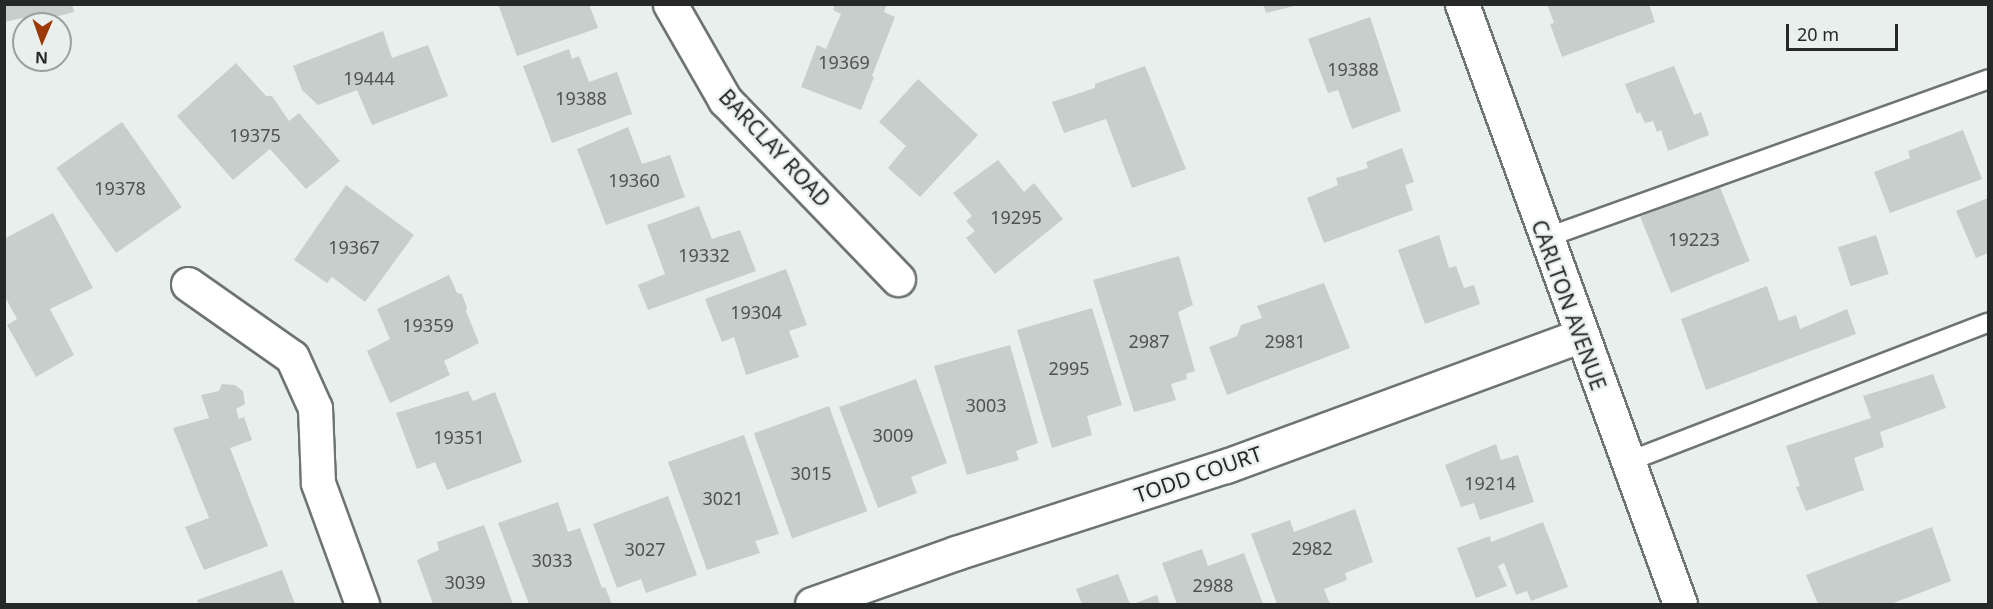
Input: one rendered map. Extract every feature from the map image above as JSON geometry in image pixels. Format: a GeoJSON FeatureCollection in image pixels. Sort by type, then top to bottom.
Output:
{"type":"FeatureCollection","features":[{"type":"Feature","properties":{"kind":"street","name":"BARCLAY ROAD"},"geometry":{"type":"LineString","coordinates":[[670,4],[725,100],[898,279]]}},
{"type":"Feature","properties":{"kind":"street","name":"CARLTON AVENUE"},"geometry":{"type":"LineString","coordinates":[[1462,4],[1580,336],[1680,604]]}},
{"type":"Feature","properties":{"kind":"street"},"geometry":{"type":"LineString","coordinates":[[188,284],[292,357],[315,408],[318,483],[362,604]]}},
{"type":"Feature","properties":{"kind":"street","name":"TODD COURT"},"geometry":{"type":"LineString","coordinates":[[812,604],[956,554],[1226,466],[1580,336]]}},
{"type":"Feature","properties":{"kind":"lane"},"geometry":{"type":"LineString","coordinates":[[1545,238],[1989,79]]}},
{"type":"Feature","properties":{"kind":"lane"},"geometry":{"type":"LineString","coordinates":[[1627,462],[1989,323]]}},
{"type":"Feature","properties":{"kind":"building"},"geometry":{"type":"Polygon","coordinates":[[[4,4],[72,4],[74,12],[12,12],[12,20],[4,22],[4,4]]]}},
{"type":"Feature","properties":{"kind":"building"},"geometry":{"type":"Polygon","coordinates":[[[498,4],[589,4],[598,28],[517,56],[498,4]]]}},
{"type":"Feature","properties":{"kind":"building"},"geometry":{"type":"Polygon","coordinates":[[[835,4],[887,4],[884,12],[895,17],[861,110],[801,87],[817,45],[826,49],[841,14],[833,10],[835,4]]]}},
{"type":"Feature","properties":{"kind":"building"},"geometry":{"type":"Polygon","coordinates":[[[1263,4],[1298,4],[1298,5],[1266,13],[1263,4]]]}},
{"type":"Feature","properties":{"kind":"building"},"geometry":{"type":"Polygon","coordinates":[[[1547,4],[1649,4],[1655,22],[1562,57],[1550,24],[1554,23],[1547,4]]]}},
{"type":"Feature","properties":{"kind":"building"},"geometry":{"type":"Polygon","coordinates":[[[1370,17],[1401,111],[1352,129],[1338,90],[1328,93],[1308,39],[1370,17]]]}},
{"type":"Feature","properties":{"kind":"building"},"geometry":{"type":"Polygon","coordinates":[[[383,31],[392,58],[428,45],[448,96],[372,125],[357,90],[318,105],[302,90],[293,66],[383,31]]]}},
{"type":"Feature","properties":{"kind":"building"},"geometry":{"type":"Polygon","coordinates":[[[569,49],[572,59],[579,56],[589,82],[617,72],[632,114],[552,143],[523,66],[569,49]]]}},
{"type":"Feature","properties":{"kind":"building"},"geometry":{"type":"Polygon","coordinates":[[[236,63],[266,96],[272,96],[289,121],[299,113],[340,161],[306,189],[270,149],[233,180],[177,116],[236,63]]]}},
{"type":"Feature","properties":{"kind":"building"},"geometry":{"type":"Polygon","coordinates":[[[1145,66],[1186,169],[1132,188],[1106,119],[1064,133],[1052,102],[1095,88],[1095,84],[1145,66]]]}},
{"type":"Feature","properties":{"kind":"building"},"geometry":{"type":"Polygon","coordinates":[[[1674,66],[1694,115],[1701,112],[1709,135],[1668,151],[1661,130],[1657,132],[1653,121],[1645,123],[1640,112],[1637,114],[1625,84],[1674,66]]]}},
{"type":"Feature","properties":{"kind":"building"},"geometry":{"type":"Polygon","coordinates":[[[918,79],[978,135],[920,197],[888,168],[906,146],[879,122],[918,79]]]}},
{"type":"Feature","properties":{"kind":"building"},"geometry":{"type":"Polygon","coordinates":[[[122,122],[182,207],[116,253],[56,168],[122,122]]]}},
{"type":"Feature","properties":{"kind":"building"},"geometry":{"type":"Polygon","coordinates":[[[628,127],[642,164],[670,155],[685,197],[606,225],[577,149],[628,127]]]}},
{"type":"Feature","properties":{"kind":"building"},"geometry":{"type":"Polygon","coordinates":[[[1963,130],[1982,179],[1890,213],[1874,172],[1910,158],[1908,151],[1963,130]]]}},
{"type":"Feature","properties":{"kind":"building"},"geometry":{"type":"Polygon","coordinates":[[[1402,148],[1414,182],[1405,185],[1413,210],[1324,243],[1307,198],[1338,185],[1336,178],[1368,168],[1366,162],[1402,148]]]}},
{"type":"Feature","properties":{"kind":"building"},"geometry":{"type":"Polygon","coordinates":[[[998,160],[1024,192],[1034,183],[1063,219],[995,274],[966,238],[975,231],[966,221],[972,216],[953,193],[998,160]]]}},
{"type":"Feature","properties":{"kind":"building"},"geometry":{"type":"Polygon","coordinates":[[[346,185],[414,235],[365,302],[332,277],[327,283],[294,260],[346,185]]]}},
{"type":"Feature","properties":{"kind":"building"},"geometry":{"type":"Polygon","coordinates":[[[1719,185],[1750,261],[1671,293],[1640,217],[1719,185]]]}},
{"type":"Feature","properties":{"kind":"building"},"geometry":{"type":"Polygon","coordinates":[[[1988,198],[1988,253],[1976,258],[1956,211],[1988,198]]]}},
{"type":"Feature","properties":{"kind":"building"},"geometry":{"type":"Polygon","coordinates":[[[699,206],[712,239],[740,230],[756,271],[648,310],[638,285],[665,274],[647,225],[699,206]]]}},
{"type":"Feature","properties":{"kind":"building"},"geometry":{"type":"Polygon","coordinates":[[[53,213],[93,288],[50,309],[74,355],[36,377],[7,325],[17,319],[4,295],[4,239],[53,213]]]}},
{"type":"Feature","properties":{"kind":"building"},"geometry":{"type":"Polygon","coordinates":[[[1439,235],[1449,268],[1456,266],[1464,288],[1474,285],[1480,304],[1425,324],[1398,250],[1439,235]]]}},
{"type":"Feature","properties":{"kind":"building"},"geometry":{"type":"Polygon","coordinates":[[[1876,235],[1889,274],[1851,286],[1838,247],[1876,235]]]}},
{"type":"Feature","properties":{"kind":"building"},"geometry":{"type":"Polygon","coordinates":[[[1179,256],[1193,305],[1178,312],[1195,371],[1186,374],[1187,379],[1171,384],[1176,400],[1134,412],[1093,280],[1179,256]]]}},
{"type":"Feature","properties":{"kind":"building"},"geometry":{"type":"Polygon","coordinates":[[[786,269],[807,325],[789,331],[799,357],[746,375],[734,337],[722,342],[705,299],[786,269]]]}},
{"type":"Feature","properties":{"kind":"building"},"geometry":{"type":"Polygon","coordinates":[[[449,275],[457,293],[462,294],[479,343],[444,361],[450,375],[390,403],[367,351],[390,339],[377,309],[449,275]]]}},
{"type":"Feature","properties":{"kind":"building"},"geometry":{"type":"Polygon","coordinates":[[[1324,283],[1350,348],[1227,395],[1209,347],[1237,336],[1241,325],[1262,318],[1257,306],[1324,283]]]}},
{"type":"Feature","properties":{"kind":"building"},"geometry":{"type":"Polygon","coordinates":[[[1767,286],[1779,321],[1796,315],[1800,329],[1847,309],[1856,334],[1706,390],[1681,319],[1767,286]]]}},
{"type":"Feature","properties":{"kind":"building"},"geometry":{"type":"Polygon","coordinates":[[[1092,308],[1122,405],[1087,416],[1092,435],[1052,448],[1017,330],[1092,308]]]}},
{"type":"Feature","properties":{"kind":"building"},"geometry":{"type":"Polygon","coordinates":[[[1010,345],[1038,443],[1016,451],[1019,460],[967,475],[934,366],[1010,345]]]}},
{"type":"Feature","properties":{"kind":"building"},"geometry":{"type":"Polygon","coordinates":[[[1933,374],[1946,408],[1880,432],[1884,447],[1854,458],[1864,490],[1806,511],[1796,487],[1800,486],[1786,446],[1871,418],[1863,396],[1933,374]]]}},
{"type":"Feature","properties":{"kind":"building"},"geometry":{"type":"Polygon","coordinates":[[[916,379],[947,463],[911,477],[917,493],[878,508],[839,407],[916,379]]]}},
{"type":"Feature","properties":{"kind":"building"},"geometry":{"type":"Polygon","coordinates":[[[222,384],[235,385],[243,391],[245,404],[236,409],[239,419],[244,417],[252,440],[230,448],[268,546],[204,570],[185,527],[209,518],[173,428],[209,418],[201,395],[219,391],[222,384]]]}},
{"type":"Feature","properties":{"kind":"building"},"geometry":{"type":"Polygon","coordinates":[[[468,391],[473,401],[495,392],[522,462],[447,490],[435,462],[417,469],[396,413],[468,391]]]}},
{"type":"Feature","properties":{"kind":"building"},"geometry":{"type":"Polygon","coordinates":[[[829,406],[867,511],[792,539],[754,433],[829,406]]]}},
{"type":"Feature","properties":{"kind":"building"},"geometry":{"type":"Polygon","coordinates":[[[744,435],[779,534],[755,541],[760,553],[707,570],[668,462],[744,435]]]}},
{"type":"Feature","properties":{"kind":"building"},"geometry":{"type":"Polygon","coordinates":[[[1496,444],[1501,460],[1518,455],[1534,502],[1480,520],[1474,503],[1461,507],[1445,465],[1496,444]]]}},
{"type":"Feature","properties":{"kind":"building"},"geometry":{"type":"Polygon","coordinates":[[[668,496],[697,575],[646,593],[641,579],[617,588],[593,524],[668,496]]]}},
{"type":"Feature","properties":{"kind":"building"},"geometry":{"type":"Polygon","coordinates":[[[558,502],[568,532],[580,528],[602,588],[605,587],[612,604],[529,604],[498,523],[558,502]]]}},
{"type":"Feature","properties":{"kind":"building"},"geometry":{"type":"Polygon","coordinates":[[[1355,509],[1373,562],[1345,573],[1347,580],[1324,589],[1330,604],[1277,604],[1251,534],[1290,520],[1294,532],[1355,509]]]}},
{"type":"Feature","properties":{"kind":"building"},"geometry":{"type":"Polygon","coordinates":[[[1543,522],[1568,587],[1531,601],[1527,591],[1516,595],[1504,563],[1498,566],[1507,586],[1476,598],[1457,548],[1490,536],[1491,542],[1543,522]]]}},
{"type":"Feature","properties":{"kind":"building"},"geometry":{"type":"Polygon","coordinates":[[[484,525],[513,604],[433,604],[417,560],[439,550],[437,542],[484,525]]]}},
{"type":"Feature","properties":{"kind":"building"},"geometry":{"type":"Polygon","coordinates":[[[1932,527],[1951,581],[1891,604],[1818,604],[1806,575],[1932,527]]]}},
{"type":"Feature","properties":{"kind":"building"},"geometry":{"type":"Polygon","coordinates":[[[1202,549],[1208,566],[1244,553],[1263,604],[1177,604],[1162,563],[1202,549]]]}},
{"type":"Feature","properties":{"kind":"building"},"geometry":{"type":"Polygon","coordinates":[[[282,570],[295,604],[199,604],[197,600],[282,570]]]}},
{"type":"Feature","properties":{"kind":"building"},"geometry":{"type":"Polygon","coordinates":[[[1118,574],[1130,604],[1082,604],[1076,589],[1118,574]]]}},
{"type":"Feature","properties":{"kind":"building"},"geometry":{"type":"Polygon","coordinates":[[[1157,595],[1160,604],[1133,604],[1157,595]]]}}]}
